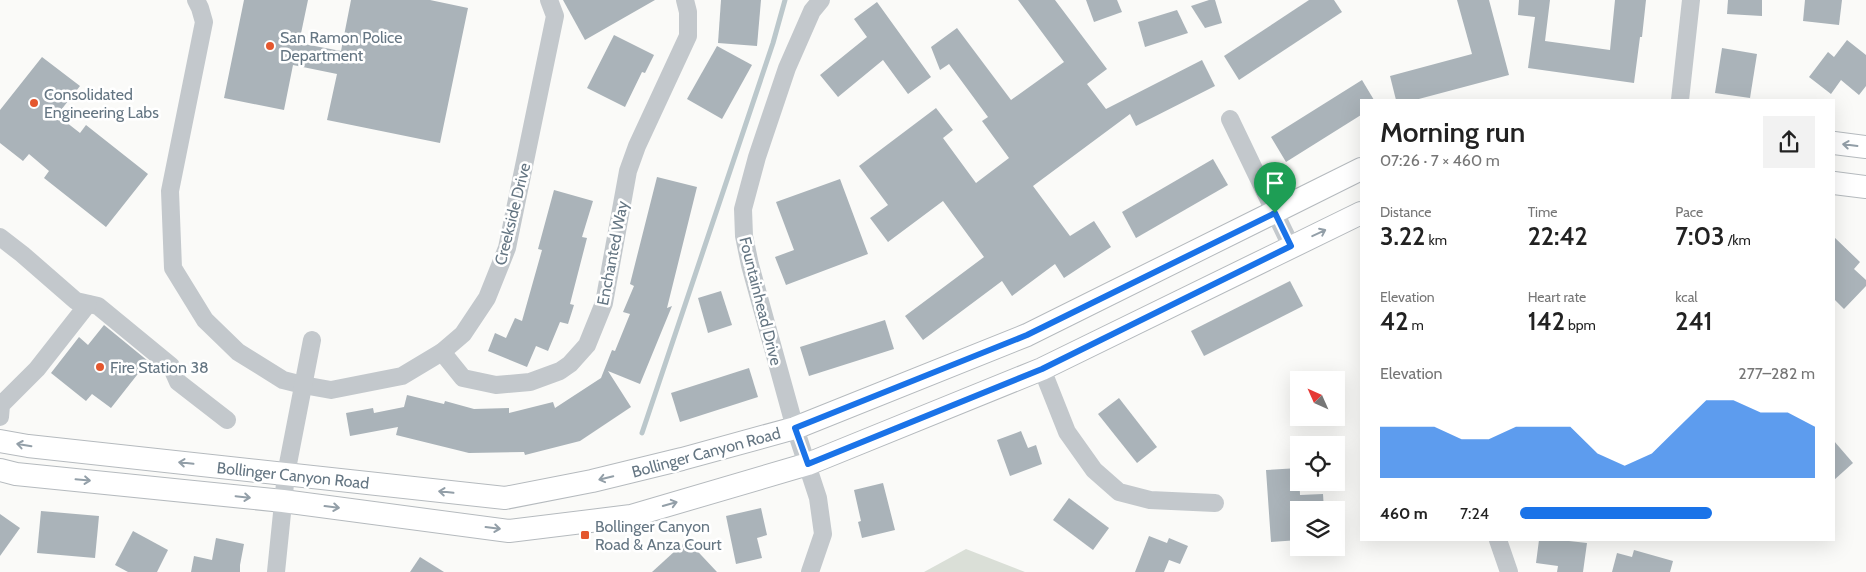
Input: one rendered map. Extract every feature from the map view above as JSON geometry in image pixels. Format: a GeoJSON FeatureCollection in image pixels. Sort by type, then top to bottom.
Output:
{"type":"FeatureCollection","features":[{"type":"Feature","properties":{"kind":"main road"},"geometry":{"type":"LineString","coordinates":[[1835,143],[1866,147]]}},
{"type":"Feature","properties":{"kind":"main road","name":"Bollinger Canyon Road"},"geometry":{"type":"LineString","coordinates":[[0,441],[28,446],[505,498],[592,481],[795,428],[1027,335],[1360,170]]}},
{"type":"Feature","properties":{"kind":"main road"},"geometry":{"type":"LineString","coordinates":[[1835,183],[1866,186]]}},
{"type":"Feature","properties":{"kind":"main road","name":"Bollinger Canyon Road"},"geometry":{"type":"LineString","coordinates":[[0,470],[16,474],[283,501],[509,531],[631,516],[808,464],[1042,369],[1360,213]]}},
{"type":"Feature","properties":{"kind":"street","name":"Creekside Drive"},"geometry":{"type":"LineString","coordinates":[[196,0],[204,22],[170,191],[173,268],[205,320],[238,352],[283,380],[330,390],[402,376],[442,352],[463,334],[487,298],[507,248],[555,16],[549,0]]}},
{"type":"Feature","properties":{"kind":"street","name":"Enchanted Way"},"geometry":{"type":"LineString","coordinates":[[442,352],[463,378],[496,385],[530,382],[560,371],[570,364],[587,345],[604,303],[628,171],[637,146],[688,36],[688,12],[685,0]]}},
{"type":"Feature","properties":{"kind":"street","name":"Fountainhead Drive"},"geometry":{"type":"LineString","coordinates":[[810,572],[822,534],[818,498],[795,428],[750,265],[744,236],[743,209],[752,171],[787,68],[812,11],[821,0]]}},
{"type":"Feature","properties":{"kind":"street"},"geometry":{"type":"LineString","coordinates":[[1680,99],[1691,0]]}},
{"type":"Feature","properties":{"kind":"street"},"geometry":{"type":"LineString","coordinates":[[1230,119],[1291,246]]}},
{"type":"Feature","properties":{"kind":"street"},"geometry":{"type":"LineString","coordinates":[[0,237],[76,301],[98,306],[171,366],[178,382],[227,420]]}},
{"type":"Feature","properties":{"kind":"street"},"geometry":{"type":"LineString","coordinates":[[0,417],[1,405],[37,369],[88,304]]}},
{"type":"Feature","properties":{"kind":"street"},"geometry":{"type":"LineString","coordinates":[[276,572],[286,474],[312,340]]}},
{"type":"Feature","properties":{"kind":"street"},"geometry":{"type":"LineString","coordinates":[[1042,369],[1067,432],[1094,470],[1119,492],[1150,500],[1215,503]]}},
{"type":"Feature","properties":{"kind":"street"},"geometry":{"type":"LineString","coordinates":[[1498,541],[1509,572]]}},
{"type":"Feature","properties":{"kind":"shaded area"},"geometry":{"type":"Polygon","coordinates":[[[966,549],[1025,572],[924,572],[966,549]]]}},
{"type":"Feature","properties":{"kind":"building"},"geometry":{"type":"Polygon","coordinates":[[[244,0],[308,0],[299,43],[341,51],[351,0],[430,0],[468,8],[440,143],[327,120],[337,74],[293,65],[284,110],[224,98],[244,0]]]}},
{"type":"Feature","properties":{"kind":"building"},"geometry":{"type":"Polygon","coordinates":[[[563,0],[655,0],[585,40],[563,0]]]}},
{"type":"Feature","properties":{"kind":"building"},"geometry":{"type":"Polygon","coordinates":[[[721,0],[761,0],[757,46],[718,43],[721,0]]]}},
{"type":"Feature","properties":{"kind":"building"},"geometry":{"type":"Polygon","coordinates":[[[1018,0],[1055,0],[1107,69],[1087,84],[1106,109],[1202,60],[1215,86],[1136,126],[1130,114],[1033,186],[1070,236],[1094,221],[1111,247],[1064,278],[1055,264],[1012,296],[1002,281],[923,340],[905,316],[984,257],[943,201],[888,242],[870,218],[888,205],[859,166],[936,108],[953,130],[943,138],[976,183],[1009,158],[982,121],[988,117],[949,64],[940,70],[931,47],[957,28],[1011,100],[1064,62],[1018,0]]]}},
{"type":"Feature","properties":{"kind":"building"},"geometry":{"type":"Polygon","coordinates":[[[1086,0],[1117,0],[1122,12],[1094,22],[1086,0]]]}},
{"type":"Feature","properties":{"kind":"building"},"geometry":{"type":"Polygon","coordinates":[[[1215,0],[1222,23],[1205,28],[1191,6],[1215,0]]]}},
{"type":"Feature","properties":{"kind":"building"},"geometry":{"type":"Polygon","coordinates":[[[1309,0],[1334,0],[1342,12],[1239,80],[1224,56],[1309,0]]]}},
{"type":"Feature","properties":{"kind":"building"},"geometry":{"type":"Polygon","coordinates":[[[1457,0],[1489,0],[1509,75],[1419,99],[1396,99],[1390,76],[1472,54],[1457,0]]]}},
{"type":"Feature","properties":{"kind":"building"},"geometry":{"type":"Polygon","coordinates":[[[1519,0],[1550,0],[1545,41],[1610,50],[1615,0],[1646,0],[1634,83],[1528,68],[1535,17],[1518,15],[1519,0]]]}},
{"type":"Feature","properties":{"kind":"building"},"geometry":{"type":"Polygon","coordinates":[[[1728,0],[1762,0],[1762,16],[1727,14],[1728,0]]]}},
{"type":"Feature","properties":{"kind":"building"},"geometry":{"type":"Polygon","coordinates":[[[1805,0],[1842,0],[1839,25],[1803,21],[1805,0]]]}},
{"type":"Feature","properties":{"kind":"building"},"geometry":{"type":"Polygon","coordinates":[[[877,2],[931,77],[908,94],[883,60],[838,97],[820,75],[867,37],[854,19],[877,2]]]}},
{"type":"Feature","properties":{"kind":"building"},"geometry":{"type":"Polygon","coordinates":[[[1177,10],[1188,33],[1145,47],[1138,22],[1177,10]]]}},
{"type":"Feature","properties":{"kind":"building"},"geometry":{"type":"Polygon","coordinates":[[[614,35],[654,55],[645,73],[642,72],[625,107],[587,88],[614,35]]]}},
{"type":"Feature","properties":{"kind":"building"},"geometry":{"type":"Polygon","coordinates":[[[1847,40],[1866,55],[1866,86],[1859,95],[1841,80],[1831,94],[1809,77],[1828,52],[1834,57],[1847,40]]]}},
{"type":"Feature","properties":{"kind":"building"},"geometry":{"type":"Polygon","coordinates":[[[717,46],[752,65],[722,119],[687,99],[717,46]]]}},
{"type":"Feature","properties":{"kind":"building"},"geometry":{"type":"Polygon","coordinates":[[[1722,48],[1757,54],[1750,98],[1715,93],[1722,48]]]}},
{"type":"Feature","properties":{"kind":"building"},"geometry":{"type":"Polygon","coordinates":[[[42,57],[80,86],[57,115],[80,133],[86,125],[148,174],[106,227],[44,178],[49,171],[29,154],[23,161],[0,143],[0,110],[42,57]]]}},
{"type":"Feature","properties":{"kind":"building"},"geometry":{"type":"Polygon","coordinates":[[[1362,80],[1373,99],[1360,99],[1360,116],[1286,162],[1271,137],[1362,80]]]}},
{"type":"Feature","properties":{"kind":"building"},"geometry":{"type":"Polygon","coordinates":[[[1213,159],[1228,185],[1136,238],[1122,212],[1213,159]]]}},
{"type":"Feature","properties":{"kind":"building"},"geometry":{"type":"Polygon","coordinates":[[[657,177],[697,187],[667,308],[672,306],[640,384],[608,371],[631,407],[580,441],[525,455],[524,452],[469,453],[396,435],[398,427],[350,436],[346,413],[373,408],[374,413],[404,407],[407,395],[444,404],[445,401],[474,409],[509,408],[509,413],[553,402],[555,408],[601,378],[612,350],[615,351],[630,314],[623,312],[634,286],[630,284],[657,177]]]}},
{"type":"Feature","properties":{"kind":"building"},"geometry":{"type":"Polygon","coordinates":[[[840,179],[868,254],[786,285],[775,257],[794,250],[776,202],[840,179]]]}},
{"type":"Feature","properties":{"kind":"building"},"geometry":{"type":"Polygon","coordinates":[[[554,190],[593,201],[582,237],[587,238],[570,304],[574,305],[568,324],[560,322],[548,351],[536,346],[527,367],[488,351],[495,333],[506,338],[515,318],[522,321],[542,250],[538,249],[554,190]]]}},
{"type":"Feature","properties":{"kind":"building"},"geometry":{"type":"Polygon","coordinates":[[[1835,238],[1860,262],[1854,269],[1866,280],[1866,286],[1844,309],[1835,300],[1835,238]]]}},
{"type":"Feature","properties":{"kind":"building"},"geometry":{"type":"Polygon","coordinates":[[[1290,281],[1303,306],[1204,356],[1191,331],[1290,281]]]}},
{"type":"Feature","properties":{"kind":"building"},"geometry":{"type":"Polygon","coordinates":[[[721,291],[732,325],[708,333],[698,298],[721,291]]]}},
{"type":"Feature","properties":{"kind":"building"},"geometry":{"type":"Polygon","coordinates":[[[885,320],[894,349],[809,376],[800,347],[885,320]]]}},
{"type":"Feature","properties":{"kind":"building","name":"Fire Station 38"},"geometry":{"type":"Polygon","coordinates":[[[104,325],[148,361],[111,408],[92,394],[86,401],[51,373],[79,337],[88,345],[104,325]]]}},
{"type":"Feature","properties":{"kind":"building"},"geometry":{"type":"Polygon","coordinates":[[[749,368],[758,397],[680,422],[671,393],[749,368]]]}},
{"type":"Feature","properties":{"kind":"building"},"geometry":{"type":"Polygon","coordinates":[[[1119,398],[1157,447],[1137,463],[1098,414],[1119,398]]]}},
{"type":"Feature","properties":{"kind":"building"},"geometry":{"type":"Polygon","coordinates":[[[1021,431],[1028,448],[1036,445],[1042,464],[1010,476],[997,440],[1021,431]]]}},
{"type":"Feature","properties":{"kind":"building"},"geometry":{"type":"Polygon","coordinates":[[[1835,442],[1853,463],[1835,479],[1835,442]]]}},
{"type":"Feature","properties":{"kind":"building"},"geometry":{"type":"Polygon","coordinates":[[[1290,469],[1290,491],[1300,491],[1300,495],[1323,494],[1323,501],[1290,501],[1290,541],[1271,542],[1266,470],[1290,469]]]}},
{"type":"Feature","properties":{"kind":"building"},"geometry":{"type":"Polygon","coordinates":[[[883,483],[895,530],[862,538],[858,522],[861,521],[854,490],[883,483]]]}},
{"type":"Feature","properties":{"kind":"building"},"geometry":{"type":"Polygon","coordinates":[[[1069,498],[1109,528],[1093,550],[1053,520],[1069,498]]]}},
{"type":"Feature","properties":{"kind":"building"},"geometry":{"type":"Polygon","coordinates":[[[761,508],[767,535],[757,538],[762,558],[736,564],[726,516],[761,508]]]}},
{"type":"Feature","properties":{"kind":"building"},"geometry":{"type":"Polygon","coordinates":[[[41,511],[99,516],[95,558],[37,553],[41,511]]]}},
{"type":"Feature","properties":{"kind":"building"},"geometry":{"type":"Polygon","coordinates":[[[0,514],[20,528],[0,556],[0,514]]]}},
{"type":"Feature","properties":{"kind":"building"},"geometry":{"type":"Polygon","coordinates":[[[133,531],[168,550],[157,572],[128,572],[115,565],[133,531]]]}},
{"type":"Feature","properties":{"kind":"building"},"geometry":{"type":"Polygon","coordinates":[[[1149,536],[1167,543],[1169,538],[1188,546],[1180,564],[1169,560],[1164,572],[1135,572],[1149,536]]]}},
{"type":"Feature","properties":{"kind":"building"},"geometry":{"type":"Polygon","coordinates":[[[216,538],[244,544],[240,572],[191,572],[194,556],[212,560],[216,538]]]}},
{"type":"Feature","properties":{"kind":"building"},"geometry":{"type":"Polygon","coordinates":[[[687,540],[717,572],[652,572],[687,540]]]}},
{"type":"Feature","properties":{"kind":"building"},"geometry":{"type":"Polygon","coordinates":[[[1539,541],[1587,543],[1583,572],[1557,572],[1558,566],[1536,563],[1539,541]]]}},
{"type":"Feature","properties":{"kind":"building"},"geometry":{"type":"Polygon","coordinates":[[[1634,550],[1673,561],[1670,572],[1612,572],[1617,553],[1632,557],[1634,550]]]}},
{"type":"Feature","properties":{"kind":"building"},"geometry":{"type":"Polygon","coordinates":[[[420,557],[444,572],[410,572],[420,557]]]}},
{"type":"Feature","properties":{"kind":"waterway"},"geometry":{"type":"LineString","coordinates":[[642,433],[773,43],[785,0]]}},
{"type":"Feature","properties":{"kind":"place","name":"San Ramon Police Department"},"geometry":{"type":"Point","coordinates":[270,46]}},
{"type":"Feature","properties":{"kind":"place","name":"Consolidated Engineering Labs"},"geometry":{"type":"Point","coordinates":[34,103]}},
{"type":"Feature","properties":{"kind":"place","name":"Fire Station 38"},"geometry":{"type":"Point","coordinates":[100,367]}},
{"type":"Feature","properties":{"kind":"place","name":"Bollinger Canyon Road & Anza Court"},"geometry":{"type":"Point","coordinates":[585,535]}},
{"type":"Feature","properties":{"kind":"route"},"geometry":{"type":"LineString","coordinates":[[1275,213],[1291,246],[1042,369],[808,464],[795,428],[1027,335],[1275,213]]}}]}
